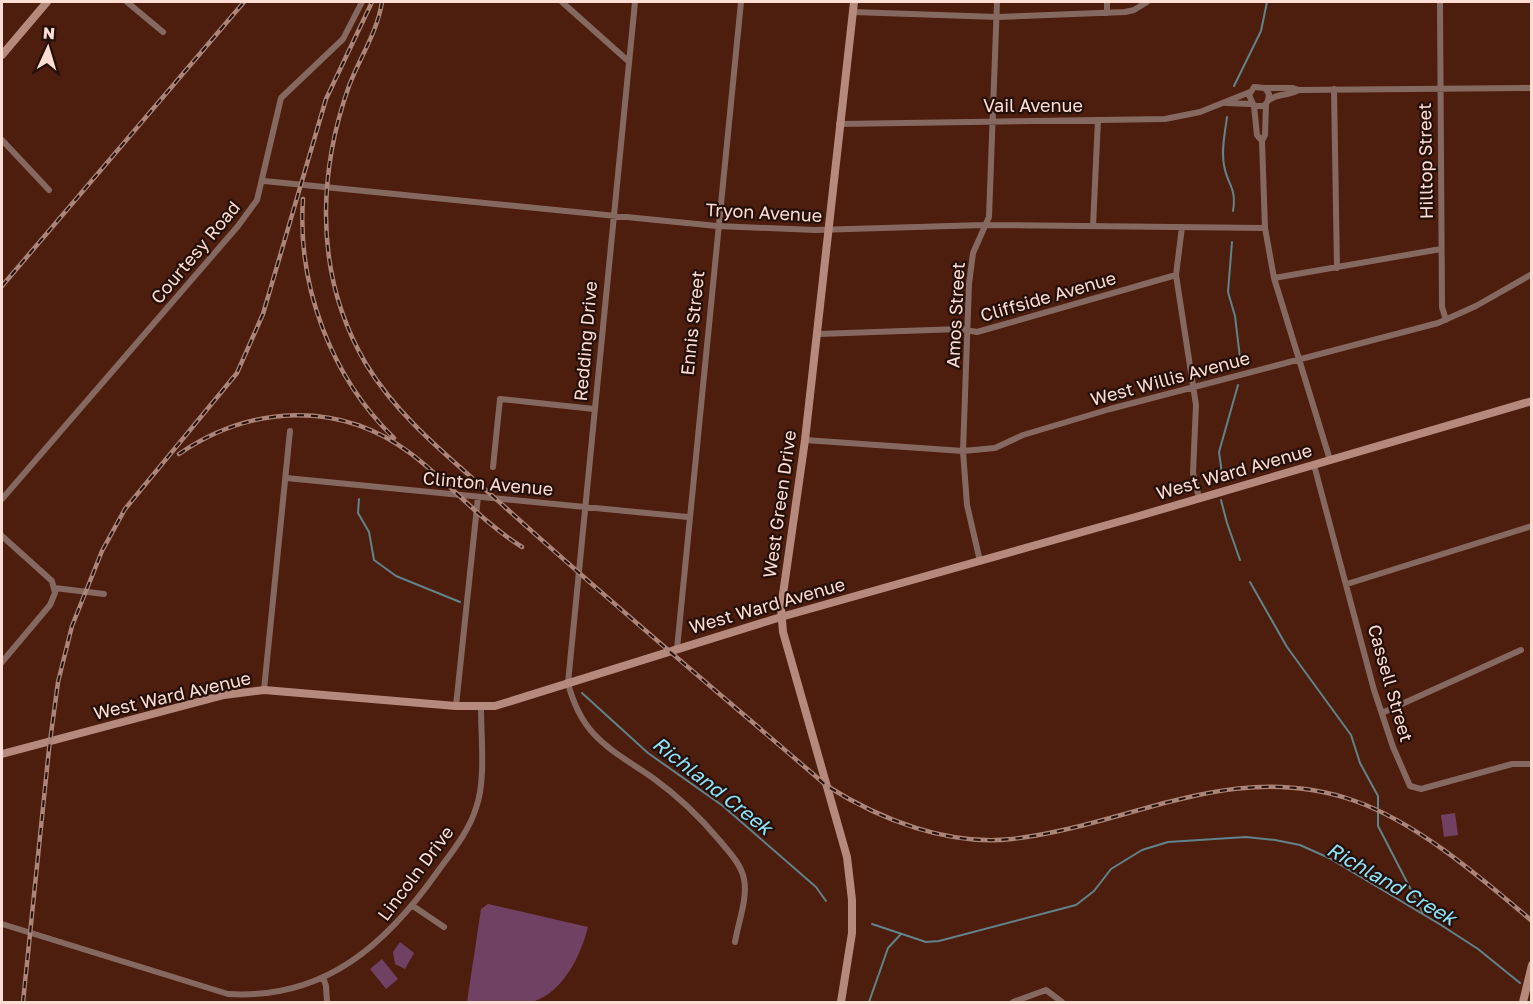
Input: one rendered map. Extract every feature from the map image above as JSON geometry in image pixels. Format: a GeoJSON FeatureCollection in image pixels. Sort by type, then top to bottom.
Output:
{"type":"FeatureCollection","features":[{"type":"Feature","properties":{"kind":"street"},"geometry":{"type":"LineString","coordinates":[[2,55],[47,2]]}},
{"type":"Feature","properties":{"kind":"street"},"geometry":{"type":"LineString","coordinates":[[127,2],[163,32]]}},
{"type":"Feature","properties":{"kind":"street","name":"Courtesy Road"},"geometry":{"type":"LineString","coordinates":[[2,499],[238,226],[257,200],[264,181],[281,98],[343,39],[362,2]]}},
{"type":"Feature","properties":{"kind":"street"},"geometry":{"type":"LineString","coordinates":[[562,2],[627,60]]}},
{"type":"Feature","properties":{"kind":"street","name":"Redding Drive"},"geometry":{"type":"LineString","coordinates":[[568,683],[627,60],[635,2]]}},
{"type":"Feature","properties":{"kind":"street","name":"Ennis Street"},"geometry":{"type":"LineString","coordinates":[[676,649],[741,2]]}},
{"type":"Feature","properties":{"kind":"street","name":"West Green Drive"},"geometry":{"type":"LineString","coordinates":[[841,1002],[852,933],[852,900],[847,857],[781,617],[818,334],[838,124],[854,2]]}},
{"type":"Feature","properties":{"kind":"street","name":"Amos Street"},"geometry":{"type":"LineString","coordinates":[[980,561],[967,505],[963,451],[973,253],[989,217],[997,2]]}},
{"type":"Feature","properties":{"kind":"street"},"geometry":{"type":"LineString","coordinates":[[1107,2],[1107,13]]}},
{"type":"Feature","properties":{"kind":"street"},"geometry":{"type":"LineString","coordinates":[[853,12],[997,17],[1107,13],[1134,10],[1147,2]]}},
{"type":"Feature","properties":{"kind":"street","name":"Hilltop Street"},"geometry":{"type":"LineString","coordinates":[[1440,2],[1442,307],[1446,320]]}},
{"type":"Feature","properties":{"kind":"street"},"geometry":{"type":"LineString","coordinates":[[1262,141],[1257,135],[1250,92],[1258,86],[1299,90],[1532,88]]}},
{"type":"Feature","properties":{"kind":"street"},"geometry":{"type":"LineString","coordinates":[[1264,88],[1269,94],[1265,135],[1262,141],[1265,228],[1274,278],[1297,360],[1330,460]]}},
{"type":"Feature","properties":{"kind":"street"},"geometry":{"type":"LineString","coordinates":[[1334,89],[1336,268]]}},
{"type":"Feature","properties":{"kind":"street"},"geometry":{"type":"LineString","coordinates":[[1253,105],[1267,103],[1279,94],[1293,94],[1299,90]]}},
{"type":"Feature","properties":{"kind":"street","name":"Vail Avenue"},"geometry":{"type":"LineString","coordinates":[[1226,103],[1230,99],[1250,92]]}},
{"type":"Feature","properties":{"kind":"street","name":"Vail Avenue"},"geometry":{"type":"LineString","coordinates":[[838,124],[1165,119],[1200,112],[1226,103],[1253,105]]}},
{"type":"Feature","properties":{"kind":"street"},"geometry":{"type":"LineString","coordinates":[[1093,226],[1098,120]]}},
{"type":"Feature","properties":{"kind":"street"},"geometry":{"type":"LineString","coordinates":[[2,140],[49,190]]}},
{"type":"Feature","properties":{"kind":"street","name":"Tryon Avenue"},"geometry":{"type":"LineString","coordinates":[[264,181],[717,226],[828,230],[984,225],[1265,228]]}},
{"type":"Feature","properties":{"kind":"street"},"geometry":{"type":"LineString","coordinates":[[1182,227],[1176,275],[1197,420],[1193,473],[1199,498]]}},
{"type":"Feature","properties":{"kind":"street"},"geometry":{"type":"LineString","coordinates":[[1274,278],[1441,249]]}},
{"type":"Feature","properties":{"kind":"street","name":"West Willis Avenue"},"geometry":{"type":"LineString","coordinates":[[805,440],[963,451],[995,448],[1050,427],[1446,320],[1532,274]]}},
{"type":"Feature","properties":{"kind":"street","name":"Cliffside Avenue"},"geometry":{"type":"LineString","coordinates":[[818,334],[968,330],[977,332],[1176,275]]}},
{"type":"Feature","properties":{"kind":"street"},"geometry":{"type":"LineString","coordinates":[[493,467],[500,399],[594,409]]}},
{"type":"Feature","properties":{"kind":"street","name":"West Ward Avenue"},"geometry":{"type":"LineString","coordinates":[[2,754],[224,696],[264,690],[481,708],[781,617],[1532,401]]}},
{"type":"Feature","properties":{"kind":"street"},"geometry":{"type":"LineString","coordinates":[[264,690],[290,431]]}},
{"type":"Feature","properties":{"kind":"street","name":"Cassell Street"},"geometry":{"type":"LineString","coordinates":[[1314,465],[1382,713],[1406,778],[1416,789],[1512,764],[1532,765]]}},
{"type":"Feature","properties":{"kind":"street","name":"Clinton Avenue"},"geometry":{"type":"LineString","coordinates":[[286,478],[688,517]]}},
{"type":"Feature","properties":{"kind":"street"},"geometry":{"type":"LineString","coordinates":[[456,706],[478,497]]}},
{"type":"Feature","properties":{"kind":"street"},"geometry":{"type":"LineString","coordinates":[[1347,584],[1532,526]]}},
{"type":"Feature","properties":{"kind":"street"},"geometry":{"type":"LineString","coordinates":[[2,536],[44,573],[55,588],[54,598],[50,605],[2,662]]}},
{"type":"Feature","properties":{"kind":"street"},"geometry":{"type":"LineString","coordinates":[[55,588],[104,594]]}},
{"type":"Feature","properties":{"kind":"street"},"geometry":{"type":"LineString","coordinates":[[1382,713],[1521,650]]}},
{"type":"Feature","properties":{"kind":"street"},"geometry":{"type":"LineString","coordinates":[[568,683],[572,699],[592,734],[605,747],[684,802],[711,829],[740,868],[744,880],[744,893],[735,942]]}},
{"type":"Feature","properties":{"kind":"street","name":"Lincoln Drive"},"geometry":{"type":"LineString","coordinates":[[2,924],[228,994],[266,994],[289,990],[323,977],[386,936],[413,906],[452,851],[477,808],[480,795],[481,708]]}},
{"type":"Feature","properties":{"kind":"street"},"geometry":{"type":"LineString","coordinates":[[413,906],[444,927]]}},
{"type":"Feature","properties":{"kind":"street"},"geometry":{"type":"LineString","coordinates":[[1523,1002],[1532,966]]}},
{"type":"Feature","properties":{"kind":"street"},"geometry":{"type":"LineString","coordinates":[[323,977],[327,1002]]}},
{"type":"Feature","properties":{"kind":"street"},"geometry":{"type":"LineString","coordinates":[[1013,1002],[1047,990],[1062,1002]]}},
{"type":"Feature","properties":{"kind":"shaded area"},"geometry":{"type":"Polygon","coordinates":[[[1455,813],[1458,835],[1444,837],[1441,815],[1455,813]]]}},
{"type":"Feature","properties":{"kind":"shaded area"},"geometry":{"type":"Polygon","coordinates":[[[488,904],[588,927],[581,949],[569,972],[553,990],[543,997],[526,1003],[467,1002],[481,909],[488,904]]]}},
{"type":"Feature","properties":{"kind":"shaded area"},"geometry":{"type":"Polygon","coordinates":[[[400,942],[414,953],[405,969],[395,964],[393,952],[400,942]]]}},
{"type":"Feature","properties":{"kind":"shaded area"},"geometry":{"type":"Polygon","coordinates":[[[382,959],[398,979],[386,989],[370,969],[382,959]]]}},
{"type":"Feature","properties":{"kind":"waterway"},"geometry":{"type":"LineString","coordinates":[[1234,86],[1261,31],[1267,2]]}},
{"type":"Feature","properties":{"kind":"waterway"},"geometry":{"type":"LineString","coordinates":[[1227,117],[1223,159],[1234,196],[1233,211]]}},
{"type":"Feature","properties":{"kind":"waterway"},"geometry":{"type":"LineString","coordinates":[[1232,242],[1228,292],[1235,316],[1240,358]]}},
{"type":"Feature","properties":{"kind":"waterway"},"geometry":{"type":"LineString","coordinates":[[1223,481],[1219,452],[1238,385]]}},
{"type":"Feature","properties":{"kind":"waterway","name":"Richland Creek"},"geometry":{"type":"LineString","coordinates":[[359,499],[358,513],[369,532],[374,560],[396,576],[460,602]]}},
{"type":"Feature","properties":{"kind":"waterway"},"geometry":{"type":"LineString","coordinates":[[1221,500],[1240,560]]}},
{"type":"Feature","properties":{"kind":"waterway"},"geometry":{"type":"LineString","coordinates":[[1250,582],[1287,647],[1351,735],[1360,763],[1378,796],[1378,826],[1423,913]]}},
{"type":"Feature","properties":{"kind":"waterway","name":"Richland Creek"},"geometry":{"type":"LineString","coordinates":[[582,693],[648,753],[723,806],[816,887],[826,901]]}},
{"type":"Feature","properties":{"kind":"waterway","name":"Richland Creek"},"geometry":{"type":"LineString","coordinates":[[872,924],[926,942],[939,941],[1076,905],[1094,891],[1111,869],[1142,850],[1168,842],[1246,837],[1300,845],[1329,858],[1478,949],[1520,983]]}},
{"type":"Feature","properties":{"kind":"waterway"},"geometry":{"type":"LineString","coordinates":[[869,1002],[888,948],[901,934]]}},
{"type":"Feature","properties":{"kind":"railway"},"geometry":{"type":"LineString","coordinates":[[2,286],[244,2]]}},
{"type":"Feature","properties":{"kind":"railway"},"geometry":{"type":"LineString","coordinates":[[23,1002],[49,749],[58,682],[72,626],[102,551],[125,509],[237,373],[263,314],[326,99],[372,2]]}},
{"type":"Feature","properties":{"kind":"railway"},"geometry":{"type":"LineString","coordinates":[[382,2],[372,35],[349,86],[339,117],[329,165],[326,197],[328,253],[336,292],[348,329],[366,364],[396,405],[449,458],[827,786],[892,820],[940,834],[988,840],[1012,839],[1056,832],[1224,790],[1266,787],[1310,790],[1355,801],[1402,823],[1448,853],[1532,921]]}},
{"type":"Feature","properties":{"kind":"railway"},"geometry":{"type":"LineString","coordinates":[[303,199],[306,264],[323,328],[336,359],[352,387],[394,438]]}},
{"type":"Feature","properties":{"kind":"railway"},"geometry":{"type":"LineString","coordinates":[[179,454],[206,438],[235,426],[265,418],[294,415],[324,417],[354,424],[383,436],[410,453],[492,525],[522,547]]}}]}
